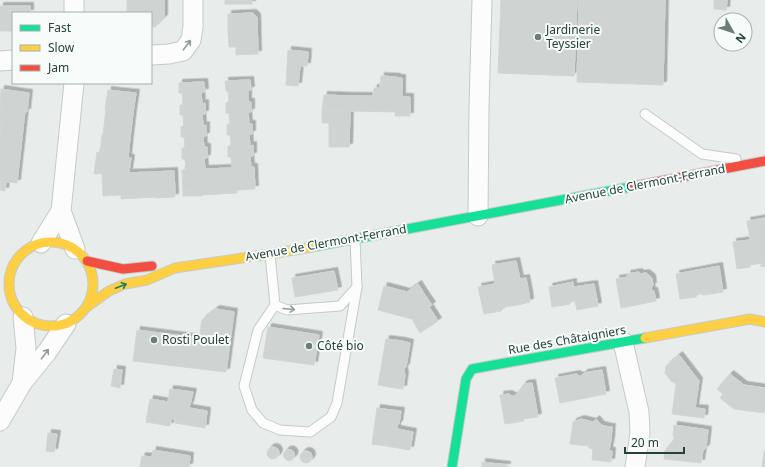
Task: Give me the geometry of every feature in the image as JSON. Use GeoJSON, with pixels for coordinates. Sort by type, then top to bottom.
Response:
{"type":"FeatureCollection","features":[{"type":"Feature","properties":{"kind":"street"},"geometry":{"type":"LineString","coordinates":[[74,0],[74,12]]}},
{"type":"Feature","properties":{"kind":"street"},"geometry":{"type":"LineString","coordinates":[[152,55],[169,54],[183,50],[191,40],[193,27],[193,0]]}},
{"type":"Feature","properties":{"kind":"street"},"geometry":{"type":"LineString","coordinates":[[478,216],[478,106],[482,0]]}},
{"type":"Feature","properties":{"kind":"street"},"geometry":{"type":"LineString","coordinates":[[0,60],[12,60]]}},
{"type":"Feature","properties":{"kind":"street"},"geometry":{"type":"LineString","coordinates":[[40,243],[61,211],[74,84]]}},
{"type":"Feature","properties":{"kind":"street","name":"Avenue de Clermont-Ferrand"},"geometry":{"type":"LineString","coordinates":[[88,306],[109,291],[125,284],[146,280],[175,268],[270,254],[355,239],[761,161]]}},
{"type":"Feature","properties":{"kind":"street"},"geometry":{"type":"LineString","coordinates":[[0,421],[22,383],[47,352],[66,324],[78,316],[88,306],[93,291],[92,276],[61,211]]}},
{"type":"Feature","properties":{"kind":"street"},"geometry":{"type":"LineString","coordinates":[[22,383],[26,348],[18,310],[9,291],[9,278],[12,266],[19,256],[29,248],[40,243],[52,242],[64,244],[81,255]]}},
{"type":"Feature","properties":{"kind":"street","name":"Avenue de Clermont-Ferrand"},"geometry":{"type":"LineString","coordinates":[[81,255],[123,269],[154,265],[175,268]]}},
{"type":"Feature","properties":{"kind":"street"},"geometry":{"type":"LineString","coordinates":[[0,269],[12,266]]}},
{"type":"Feature","properties":{"kind":"street"},"geometry":{"type":"LineString","coordinates":[[0,300],[18,310],[36,324],[51,327],[66,324]]}},
{"type":"Feature","properties":{"kind":"street","name":"Rue des Châtaigniers"},"geometry":{"type":"LineString","coordinates":[[452,467],[466,379],[472,369],[750,319],[765,322]]}},
{"type":"Feature","properties":{"kind":"street"},"geometry":{"type":"LineString","coordinates":[[623,342],[638,412],[640,433],[635,467]]}},
{"type":"Feature","properties":{"kind":"lane"},"geometry":{"type":"LineString","coordinates":[[645,114],[702,154],[761,161]]}},
{"type":"Feature","properties":{"kind":"lane"},"geometry":{"type":"LineString","coordinates":[[270,254],[275,305],[258,330],[244,386],[252,410],[263,423],[280,430],[310,432],[331,417],[337,403],[357,287],[355,239]]}},
{"type":"Feature","properties":{"kind":"lane"},"geometry":{"type":"LineString","coordinates":[[275,305],[287,310],[340,306],[357,287]]}},
{"type":"Feature","properties":{"kind":"building"},"geometry":{"type":"Polygon","coordinates":[[[127,0],[164,0],[164,18],[155,27],[152,27],[152,12],[127,12],[127,0]]]}},
{"type":"Feature","properties":{"kind":"building"},"geometry":{"type":"Polygon","coordinates":[[[225,0],[252,0],[252,4],[225,4],[225,0]]]}},
{"type":"Feature","properties":{"kind":"building","name":"Jardinerie Teyssier"},"geometry":{"type":"Polygon","coordinates":[[[501,0],[577,0],[574,76],[498,73],[501,0]]]}},
{"type":"Feature","properties":{"kind":"building"},"geometry":{"type":"Polygon","coordinates":[[[579,0],[665,0],[663,85],[577,82],[579,0]]]}},
{"type":"Feature","properties":{"kind":"building"},"geometry":{"type":"Polygon","coordinates":[[[714,0],[727,0],[726,10],[714,9],[714,0]]]}},
{"type":"Feature","properties":{"kind":"building"},"geometry":{"type":"Polygon","coordinates":[[[0,6],[30,6],[30,12],[12,12],[12,31],[0,31],[0,6]]]}},
{"type":"Feature","properties":{"kind":"building"},"geometry":{"type":"Polygon","coordinates":[[[253,13],[257,17],[258,54],[236,55],[236,47],[229,47],[228,32],[232,28],[231,14],[253,13]]]}},
{"type":"Feature","properties":{"kind":"building"},"geometry":{"type":"Polygon","coordinates":[[[228,14],[231,14],[232,28],[228,32],[228,14]]]}},
{"type":"Feature","properties":{"kind":"building"},"geometry":{"type":"Polygon","coordinates":[[[288,50],[308,52],[307,66],[300,66],[298,86],[286,85],[288,50]]]}},
{"type":"Feature","properties":{"kind":"building"},"geometry":{"type":"Polygon","coordinates":[[[381,76],[397,77],[396,112],[350,111],[351,96],[373,96],[374,88],[380,88],[381,76]]]}},
{"type":"Feature","properties":{"kind":"building"},"geometry":{"type":"Polygon","coordinates":[[[397,78],[402,78],[402,97],[410,97],[410,116],[395,116],[397,78]]]}},
{"type":"Feature","properties":{"kind":"building"},"geometry":{"type":"Polygon","coordinates":[[[250,80],[251,90],[248,90],[248,102],[251,102],[251,112],[248,112],[249,124],[252,124],[252,134],[249,134],[250,146],[253,145],[253,156],[250,156],[251,167],[232,168],[231,157],[228,157],[228,146],[231,146],[230,135],[227,135],[227,124],[230,124],[229,113],[226,113],[226,103],[229,102],[225,81],[250,80]]]}},
{"type":"Feature","properties":{"kind":"building"},"geometry":{"type":"Polygon","coordinates":[[[204,82],[205,92],[201,92],[202,104],[205,103],[205,114],[202,114],[203,126],[206,125],[206,136],[203,136],[204,147],[207,147],[207,158],[204,158],[205,169],[186,170],[185,159],[182,159],[182,148],[185,148],[184,137],[181,137],[181,127],[184,126],[183,115],[180,115],[180,105],[183,105],[182,93],[179,93],[179,83],[204,82]]]}},
{"type":"Feature","properties":{"kind":"building"},"geometry":{"type":"Polygon","coordinates":[[[1,89],[21,92],[18,110],[25,111],[21,147],[15,146],[13,164],[19,164],[17,183],[0,181],[0,143],[4,109],[0,108],[1,89]]]}},
{"type":"Feature","properties":{"kind":"building"},"geometry":{"type":"Polygon","coordinates":[[[108,90],[116,91],[113,110],[105,109],[108,90]]]}},
{"type":"Feature","properties":{"kind":"building"},"geometry":{"type":"Polygon","coordinates":[[[116,91],[136,93],[133,113],[129,113],[125,138],[130,138],[128,158],[131,158],[129,172],[94,174],[97,152],[108,154],[110,136],[103,135],[106,109],[113,110],[116,91]]]}},
{"type":"Feature","properties":{"kind":"building"},"geometry":{"type":"Polygon","coordinates":[[[21,92],[29,93],[27,112],[18,110],[21,92]]]}},
{"type":"Feature","properties":{"kind":"building"},"geometry":{"type":"Polygon","coordinates":[[[324,95],[351,96],[350,111],[322,111],[324,95]]]}},
{"type":"Feature","properties":{"kind":"building"},"geometry":{"type":"Polygon","coordinates":[[[0,108],[4,109],[0,143],[0,108]]]}},
{"type":"Feature","properties":{"kind":"building"},"geometry":{"type":"Polygon","coordinates":[[[322,111],[350,111],[349,147],[329,147],[329,123],[322,123],[322,111]]]}},
{"type":"Feature","properties":{"kind":"building"},"geometry":{"type":"Polygon","coordinates":[[[129,113],[133,113],[130,138],[125,138],[129,113]]]}},
{"type":"Feature","properties":{"kind":"building"},"geometry":{"type":"Polygon","coordinates":[[[102,135],[110,136],[108,154],[100,153],[102,135]]]}},
{"type":"Feature","properties":{"kind":"building"},"geometry":{"type":"Polygon","coordinates":[[[15,146],[21,147],[19,164],[13,164],[15,146]]]}},
{"type":"Feature","properties":{"kind":"building"},"geometry":{"type":"Polygon","coordinates":[[[254,167],[255,189],[237,190],[237,193],[202,195],[202,191],[183,192],[182,170],[254,167]]]}},
{"type":"Feature","properties":{"kind":"building"},"geometry":{"type":"Polygon","coordinates":[[[174,171],[175,193],[156,194],[156,197],[121,199],[121,195],[103,196],[102,174],[174,171]]]}},
{"type":"Feature","properties":{"kind":"building"},"geometry":{"type":"Polygon","coordinates":[[[0,181],[6,182],[5,191],[0,190],[0,181]]]}},
{"type":"Feature","properties":{"kind":"building"},"geometry":{"type":"Polygon","coordinates":[[[202,191],[202,196],[183,196],[183,192],[202,191]]]}},
{"type":"Feature","properties":{"kind":"building"},"geometry":{"type":"Polygon","coordinates":[[[175,193],[175,197],[156,198],[156,194],[175,193]]]}},
{"type":"Feature","properties":{"kind":"building"},"geometry":{"type":"Polygon","coordinates":[[[765,218],[765,266],[761,267],[761,263],[750,265],[750,267],[737,269],[733,242],[750,240],[747,221],[765,218]]]}},
{"type":"Feature","properties":{"kind":"building"},"geometry":{"type":"Polygon","coordinates":[[[516,261],[520,279],[526,278],[529,294],[524,300],[518,301],[518,305],[503,307],[501,311],[484,314],[478,287],[495,284],[492,265],[516,261]]]}},
{"type":"Feature","properties":{"kind":"building"},"geometry":{"type":"Polygon","coordinates":[[[719,266],[723,292],[703,295],[698,294],[696,297],[680,299],[676,274],[719,266]]]}},
{"type":"Feature","properties":{"kind":"building"},"geometry":{"type":"Polygon","coordinates":[[[334,271],[338,290],[295,297],[292,278],[334,271]]]}},
{"type":"Feature","properties":{"kind":"building"},"geometry":{"type":"Polygon","coordinates":[[[639,272],[640,274],[646,273],[652,278],[653,286],[651,286],[652,291],[654,291],[656,301],[621,308],[616,279],[628,277],[627,274],[639,272]]]}},
{"type":"Feature","properties":{"kind":"building"},"geometry":{"type":"Polygon","coordinates":[[[573,282],[573,287],[594,284],[598,306],[577,310],[575,301],[570,302],[570,304],[552,307],[549,287],[573,282]]]}},
{"type":"Feature","properties":{"kind":"building"},"geometry":{"type":"Polygon","coordinates":[[[418,284],[427,298],[424,299],[438,321],[420,333],[412,319],[378,310],[384,286],[407,292],[418,284]]]}},
{"type":"Feature","properties":{"kind":"building"},"geometry":{"type":"Polygon","coordinates":[[[529,294],[530,302],[518,305],[518,301],[524,300],[529,294]]]}},
{"type":"Feature","properties":{"kind":"building"},"geometry":{"type":"Polygon","coordinates":[[[427,298],[432,305],[429,307],[424,299],[427,298]]]}},
{"type":"Feature","properties":{"kind":"building"},"geometry":{"type":"Polygon","coordinates":[[[216,309],[234,312],[226,372],[133,361],[137,330],[199,338],[202,320],[216,309]]]}},
{"type":"Feature","properties":{"kind":"building"},"geometry":{"type":"Polygon","coordinates":[[[268,327],[319,335],[314,365],[263,358],[268,327]]]}},
{"type":"Feature","properties":{"kind":"building"},"geometry":{"type":"Polygon","coordinates":[[[386,339],[402,341],[395,388],[378,385],[386,339]]]}},
{"type":"Feature","properties":{"kind":"building"},"geometry":{"type":"Polygon","coordinates":[[[402,341],[410,343],[406,367],[404,369],[405,375],[403,389],[395,388],[402,341]]]}},
{"type":"Feature","properties":{"kind":"building"},"geometry":{"type":"Polygon","coordinates":[[[679,355],[699,381],[695,408],[705,409],[704,418],[672,414],[676,385],[665,373],[666,366],[679,355]]]}},
{"type":"Feature","properties":{"kind":"building"},"geometry":{"type":"Polygon","coordinates":[[[114,369],[122,370],[120,388],[111,386],[114,369]]]}},
{"type":"Feature","properties":{"kind":"building"},"geometry":{"type":"Polygon","coordinates":[[[602,370],[606,394],[560,403],[555,378],[577,374],[579,376],[583,375],[584,373],[602,370]]]}},
{"type":"Feature","properties":{"kind":"building"},"geometry":{"type":"Polygon","coordinates":[[[730,374],[744,385],[765,388],[764,413],[734,409],[720,398],[723,394],[717,389],[730,374]]]}},
{"type":"Feature","properties":{"kind":"building"},"geometry":{"type":"Polygon","coordinates":[[[532,383],[538,417],[505,424],[500,395],[509,394],[515,396],[524,384],[532,383]]]}},
{"type":"Feature","properties":{"kind":"building"},"geometry":{"type":"Polygon","coordinates":[[[170,389],[193,392],[189,408],[207,411],[205,428],[175,423],[176,419],[171,419],[170,426],[146,422],[150,399],[168,402],[170,389]]]}},
{"type":"Feature","properties":{"kind":"building"},"geometry":{"type":"Polygon","coordinates":[[[377,408],[391,410],[386,446],[372,444],[377,408]]]}},
{"type":"Feature","properties":{"kind":"building"},"geometry":{"type":"Polygon","coordinates":[[[391,410],[401,411],[397,429],[413,432],[410,450],[386,446],[391,410]]]}},
{"type":"Feature","properties":{"kind":"building"},"geometry":{"type":"Polygon","coordinates":[[[581,419],[593,422],[596,419],[601,425],[609,427],[608,436],[611,440],[609,451],[612,451],[611,462],[592,460],[593,449],[589,448],[589,446],[570,444],[573,422],[581,419]]]}},
{"type":"Feature","properties":{"kind":"building"},"geometry":{"type":"Polygon","coordinates":[[[674,425],[708,430],[706,448],[703,450],[701,463],[664,459],[665,450],[673,441],[674,425]]]}},
{"type":"Feature","properties":{"kind":"building"},"geometry":{"type":"Polygon","coordinates":[[[609,427],[612,427],[611,440],[608,436],[609,427]]]}},
{"type":"Feature","properties":{"kind":"building"},"geometry":{"type":"Polygon","coordinates":[[[48,433],[57,434],[54,452],[46,451],[48,433]]]}},
{"type":"Feature","properties":{"kind":"building"},"geometry":{"type":"Polygon","coordinates":[[[271,447],[275,447],[279,453],[275,459],[271,459],[267,455],[267,451],[271,447]]]}},
{"type":"Feature","properties":{"kind":"building"},"geometry":{"type":"Polygon","coordinates":[[[153,450],[190,456],[189,467],[140,467],[142,456],[152,457],[153,450]]]}},
{"type":"Feature","properties":{"kind":"building"},"geometry":{"type":"Polygon","coordinates":[[[287,450],[291,450],[293,451],[293,459],[287,460],[284,457],[284,453],[287,450]]]}},
{"type":"Feature","properties":{"kind":"building"},"geometry":{"type":"Polygon","coordinates":[[[304,451],[308,451],[312,457],[308,463],[304,463],[300,459],[300,455],[304,451]]]}},
{"type":"Feature","properties":{"kind":"building"},"geometry":{"type":"Polygon","coordinates":[[[765,451],[765,467],[762,467],[764,452],[765,451]]]}},
{"type":"Feature","properties":{"kind":"building"},"geometry":{"type":"Polygon","coordinates":[[[482,462],[507,465],[507,467],[482,467],[482,462]]]}},
{"type":"Feature","properties":{"kind":"traffic: fast"},"geometry":{"type":"LineString","coordinates":[[312,247],[630,187]]}},
{"type":"Feature","properties":{"kind":"traffic: fast"},"geometry":{"type":"LineString","coordinates":[[452,467],[466,379],[472,369],[645,338]]}},
{"type":"Feature","properties":{"kind":"traffic: slow"},"geometry":{"type":"LineString","coordinates":[[51,242],[67,245],[81,254],[90,268],[93,284],[90,300],[81,314],[67,323],[51,326],[35,323],[21,314],[12,300],[9,284],[12,268],[21,254],[35,245],[51,242]]}},
{"type":"Feature","properties":{"kind":"traffic: slow"},"geometry":{"type":"LineString","coordinates":[[88,306],[109,291],[125,284],[147,280],[175,268],[312,247]]}},
{"type":"Feature","properties":{"kind":"traffic: slow"},"geometry":{"type":"LineString","coordinates":[[645,338],[750,319],[765,322]]}},
{"type":"Feature","properties":{"kind":"traffic: jam"},"geometry":{"type":"LineString","coordinates":[[630,187],[765,161]]}},
{"type":"Feature","properties":{"kind":"traffic: jam"},"geometry":{"type":"LineString","coordinates":[[87,261],[123,269],[152,266]]}},
{"type":"Feature","properties":{"kind":"place","name":"Jardinerie Teyssier"},"geometry":{"type":"Point","coordinates":[538,37]}},
{"type":"Feature","properties":{"kind":"place","name":"Rosti Poulet"},"geometry":{"type":"Point","coordinates":[154,340]}},
{"type":"Feature","properties":{"kind":"place","name":"Côté bio"},"geometry":{"type":"Point","coordinates":[309,346]}}]}
